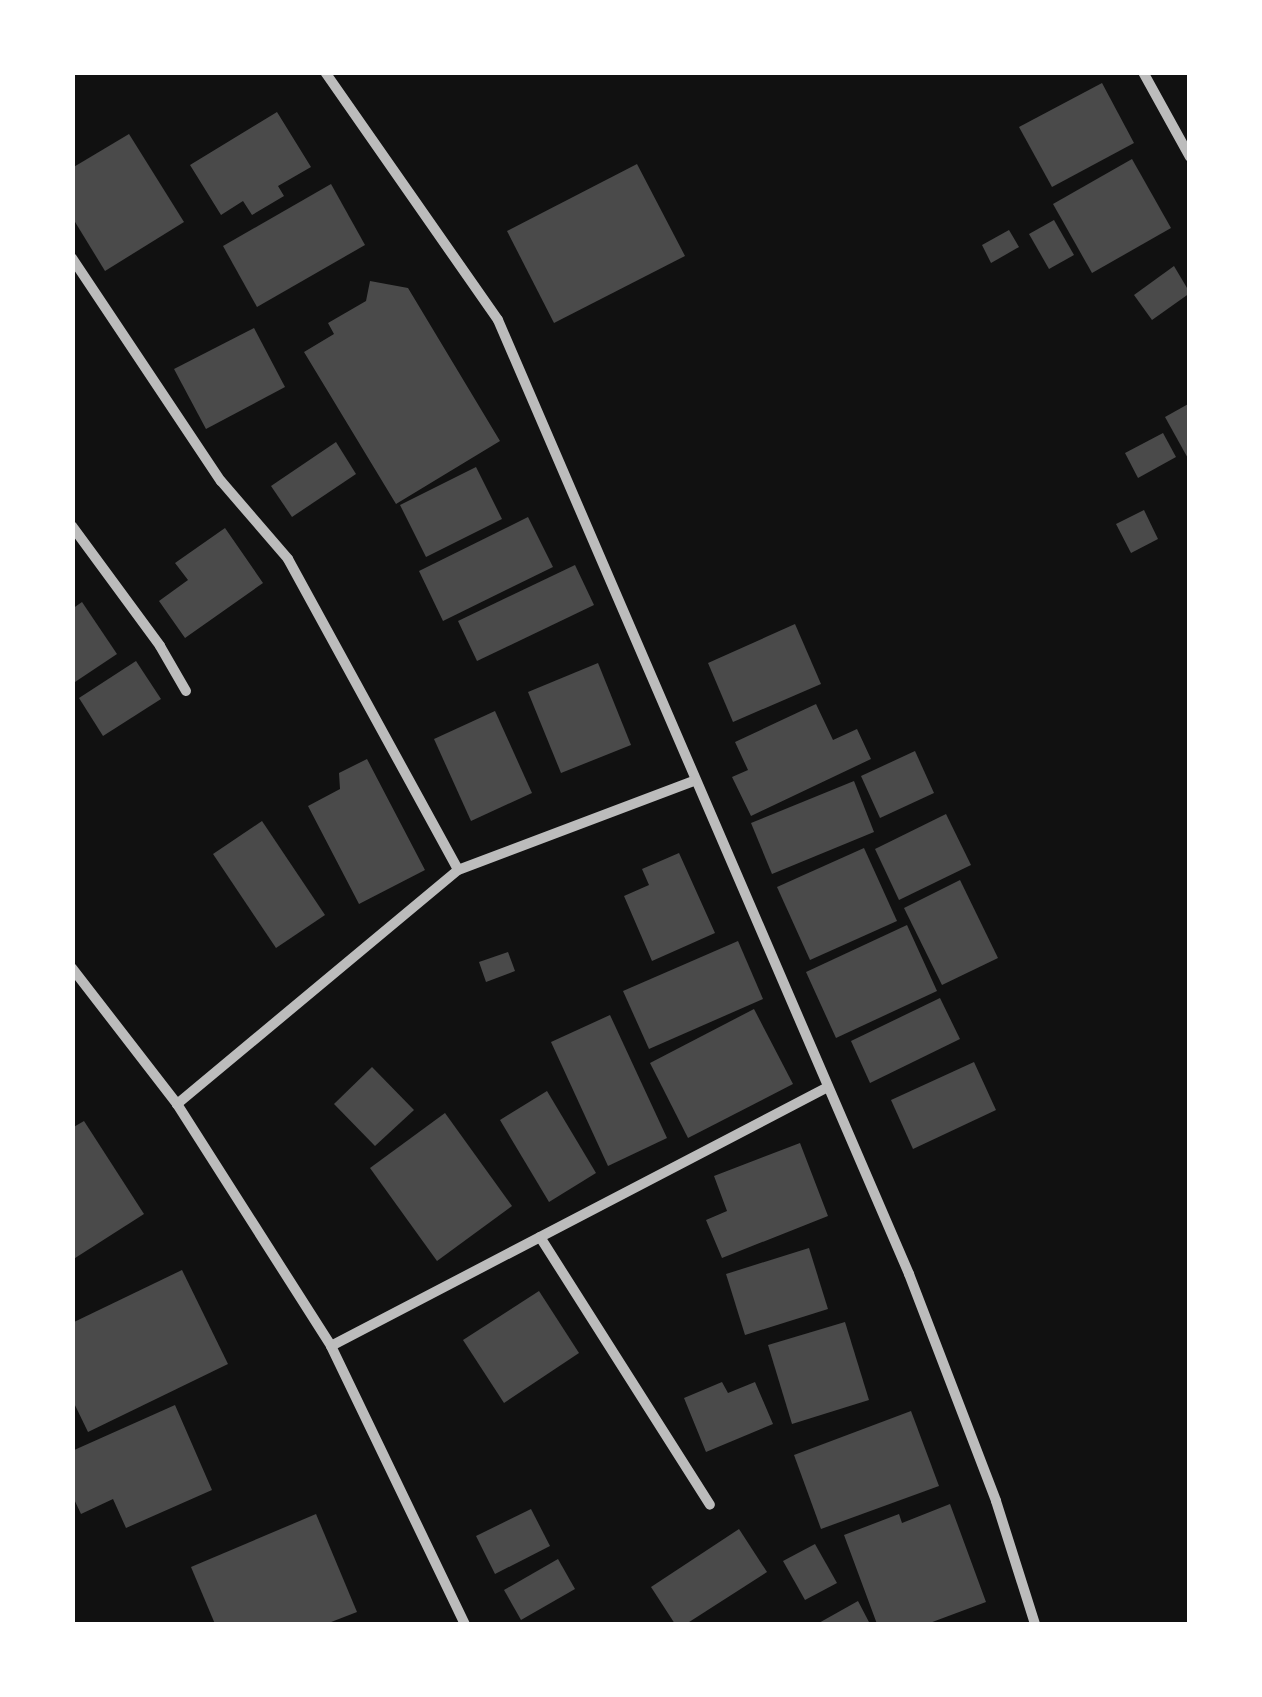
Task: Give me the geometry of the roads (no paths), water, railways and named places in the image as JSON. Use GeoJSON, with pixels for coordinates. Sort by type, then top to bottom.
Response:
{"type":"FeatureCollection","features":[{"type":"Feature","properties":{"kind":"street"},"geometry":{"type":"LineString","coordinates":[[325,72],[498,320],[909,1274],[996,1501],[1036,1624]]}},
{"type":"Feature","properties":{"kind":"street"},"geometry":{"type":"LineString","coordinates":[[1143,72],[1190,157]]}},
{"type":"Feature","properties":{"kind":"street"},"geometry":{"type":"LineString","coordinates":[[72,258],[221,481],[288,559],[458,870]]}},
{"type":"Feature","properties":{"kind":"street"},"geometry":{"type":"LineString","coordinates":[[72,526],[160,646],[186,690]]}},
{"type":"Feature","properties":{"kind":"street"},"geometry":{"type":"LineString","coordinates":[[177,1104],[458,870],[696,780]]}},
{"type":"Feature","properties":{"kind":"street"},"geometry":{"type":"LineString","coordinates":[[72,968],[177,1104],[331,1346],[465,1624]]}},
{"type":"Feature","properties":{"kind":"street"},"geometry":{"type":"LineString","coordinates":[[331,1346],[828,1087]]}},
{"type":"Feature","properties":{"kind":"street"},"geometry":{"type":"LineString","coordinates":[[540,1237],[710,1505]]}}]}
